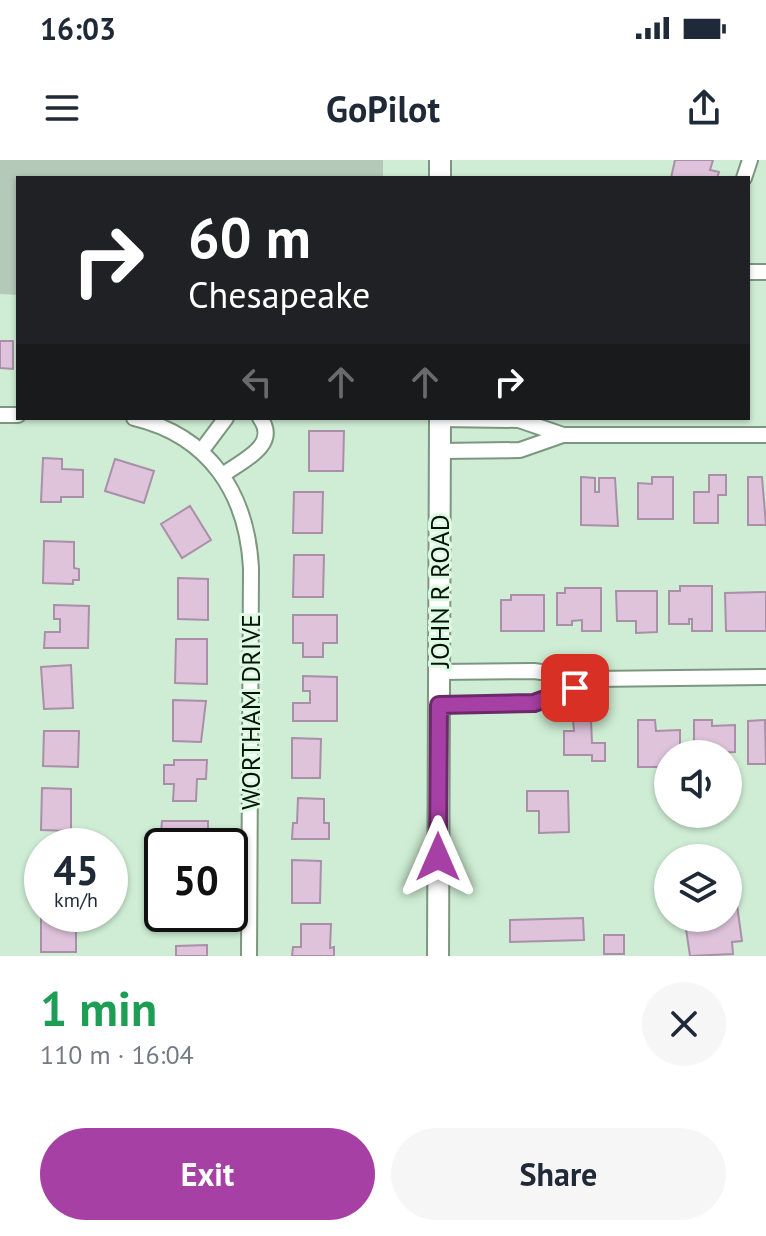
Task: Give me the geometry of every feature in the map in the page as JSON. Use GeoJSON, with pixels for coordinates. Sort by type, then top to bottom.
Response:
{"type":"FeatureCollection","features":[{"type":"Feature","properties":{"kind":"main road","name":"JOHN R ROAD"},"geometry":{"type":"LineString","coordinates":[[438,956],[440,420]]}},
{"type":"Feature","properties":{"kind":"street","name":"WORTHAM DRIVE"},"geometry":{"type":"LineString","coordinates":[[140,420],[168,430],[202,450],[224,474],[247,526],[250,559],[249,956]]}},
{"type":"Feature","properties":{"kind":"street"},"geometry":{"type":"LineString","coordinates":[[202,450],[224,420]]}},
{"type":"Feature","properties":{"kind":"street"},"geometry":{"type":"LineString","coordinates":[[224,474],[261,448],[266,434],[261,420]]}},
{"type":"Feature","properties":{"kind":"street"},"geometry":{"type":"LineString","coordinates":[[519,420],[563,435],[766,435]]}},
{"type":"Feature","properties":{"kind":"street"},"geometry":{"type":"LineString","coordinates":[[738,420],[738,435]]}},
{"type":"Feature","properties":{"kind":"street"},"geometry":{"type":"LineString","coordinates":[[440,451],[520,450],[563,435]]}},
{"type":"Feature","properties":{"kind":"street"},"geometry":{"type":"LineString","coordinates":[[439,672],[534,671],[592,679],[766,677]]}},
{"type":"Feature","properties":{"kind":"street"},"geometry":{"type":"LineString","coordinates":[[439,705],[534,703],[558,697],[592,679]]}},
{"type":"Feature","properties":{"kind":"green space"},"geometry":{"type":"Polygon","coordinates":[[[0,160],[383,160],[383,176],[16,176],[16,295],[0,294],[0,160]]]}},
{"type":"Feature","properties":{"kind":"building"},"geometry":{"type":"Polygon","coordinates":[[[675,160],[713,160],[710,170],[719,172],[718,176],[671,176],[675,160]]]}},
{"type":"Feature","properties":{"kind":"building"},"geometry":{"type":"Polygon","coordinates":[[[0,341],[13,341],[13,369],[0,368],[0,341]]]}},
{"type":"Feature","properties":{"kind":"building"},"geometry":{"type":"Polygon","coordinates":[[[309,431],[344,431],[343,471],[309,471],[309,431]]]}},
{"type":"Feature","properties":{"kind":"building"},"geometry":{"type":"Polygon","coordinates":[[[43,458],[62,459],[62,469],[83,470],[83,497],[61,497],[61,502],[41,502],[43,458]]]}},
{"type":"Feature","properties":{"kind":"building"},"geometry":{"type":"Polygon","coordinates":[[[115,459],[154,471],[144,503],[105,491],[115,459]]]}},
{"type":"Feature","properties":{"kind":"building"},"geometry":{"type":"Polygon","coordinates":[[[709,475],[726,475],[726,495],[718,495],[718,523],[694,523],[694,492],[709,492],[709,475]]]}},
{"type":"Feature","properties":{"kind":"building"},"geometry":{"type":"Polygon","coordinates":[[[581,477],[595,478],[595,492],[599,492],[599,478],[615,478],[618,526],[581,525],[581,477]]]}},
{"type":"Feature","properties":{"kind":"building"},"geometry":{"type":"Polygon","coordinates":[[[652,477],[673,477],[673,519],[638,519],[638,483],[652,484],[652,477]]]}},
{"type":"Feature","properties":{"kind":"building"},"geometry":{"type":"Polygon","coordinates":[[[748,477],[762,477],[766,525],[748,525],[748,477]]]}},
{"type":"Feature","properties":{"kind":"building"},"geometry":{"type":"Polygon","coordinates":[[[294,492],[323,492],[322,533],[293,533],[294,492]]]}},
{"type":"Feature","properties":{"kind":"building"},"geometry":{"type":"Polygon","coordinates":[[[190,506],[211,540],[182,558],[161,524],[190,506]]]}},
{"type":"Feature","properties":{"kind":"building"},"geometry":{"type":"Polygon","coordinates":[[[44,541],[74,542],[74,568],[79,569],[79,580],[73,580],[73,584],[43,583],[44,541]]]}},
{"type":"Feature","properties":{"kind":"building"},"geometry":{"type":"Polygon","coordinates":[[[294,555],[324,555],[323,597],[293,597],[294,555]]]}},
{"type":"Feature","properties":{"kind":"building"},"geometry":{"type":"Polygon","coordinates":[[[178,578],[208,579],[208,620],[178,619],[178,578]]]}},
{"type":"Feature","properties":{"kind":"building"},"geometry":{"type":"Polygon","coordinates":[[[680,586],[712,586],[712,631],[692,631],[692,619],[689,619],[689,624],[669,624],[669,591],[680,591],[680,586]]]}},
{"type":"Feature","properties":{"kind":"building"},"geometry":{"type":"Polygon","coordinates":[[[565,588],[601,588],[601,631],[582,631],[582,620],[572,621],[572,625],[557,625],[557,593],[565,593],[565,588]]]}},
{"type":"Feature","properties":{"kind":"building"},"geometry":{"type":"Polygon","coordinates":[[[616,591],[657,591],[657,632],[636,633],[636,621],[617,621],[616,591]]]}},
{"type":"Feature","properties":{"kind":"building"},"geometry":{"type":"Polygon","coordinates":[[[766,592],[766,631],[726,631],[725,593],[766,592]]]}},
{"type":"Feature","properties":{"kind":"building"},"geometry":{"type":"Polygon","coordinates":[[[511,595],[544,595],[544,631],[501,631],[501,600],[511,600],[511,595]]]}},
{"type":"Feature","properties":{"kind":"building"},"geometry":{"type":"Polygon","coordinates":[[[54,605],[89,606],[88,648],[44,648],[45,632],[60,632],[60,619],[54,619],[54,605]]]}},
{"type":"Feature","properties":{"kind":"building"},"geometry":{"type":"Polygon","coordinates":[[[293,615],[337,615],[337,643],[323,643],[323,657],[303,657],[303,643],[293,643],[293,615]]]}},
{"type":"Feature","properties":{"kind":"building"},"geometry":{"type":"Polygon","coordinates":[[[176,639],[207,639],[207,684],[175,683],[176,639]]]}},
{"type":"Feature","properties":{"kind":"building"},"geometry":{"type":"Polygon","coordinates":[[[71,665],[73,708],[44,709],[41,667],[71,665]]]}},
{"type":"Feature","properties":{"kind":"building"},"geometry":{"type":"Polygon","coordinates":[[[303,676],[337,677],[337,721],[293,721],[293,703],[310,703],[310,691],[303,691],[303,676]]]}},
{"type":"Feature","properties":{"kind":"building"},"geometry":{"type":"Polygon","coordinates":[[[173,700],[206,701],[201,742],[173,741],[173,700]]]}},
{"type":"Feature","properties":{"kind":"building"},"geometry":{"type":"Polygon","coordinates":[[[573,720],[591,720],[592,743],[605,743],[605,761],[592,761],[592,755],[564,755],[564,731],[574,731],[573,720]]]}},
{"type":"Feature","properties":{"kind":"building"},"geometry":{"type":"Polygon","coordinates":[[[638,720],[655,720],[656,731],[680,730],[680,740],[654,740],[654,767],[638,767],[638,720]]]}},
{"type":"Feature","properties":{"kind":"building"},"geometry":{"type":"Polygon","coordinates":[[[694,720],[712,720],[712,726],[735,725],[735,740],[694,740],[694,720]]]}},
{"type":"Feature","properties":{"kind":"building"},"geometry":{"type":"Polygon","coordinates":[[[765,720],[766,764],[748,764],[748,721],[765,720]]]}},
{"type":"Feature","properties":{"kind":"building"},"geometry":{"type":"Polygon","coordinates":[[[44,731],[79,731],[78,767],[43,766],[44,731]]]}},
{"type":"Feature","properties":{"kind":"building"},"geometry":{"type":"Polygon","coordinates":[[[292,738],[321,739],[320,778],[292,778],[292,738]]]}},
{"type":"Feature","properties":{"kind":"building"},"geometry":{"type":"Polygon","coordinates":[[[174,760],[207,760],[206,779],[197,779],[196,801],[173,801],[174,784],[164,784],[164,765],[174,765],[174,760]]]}},
{"type":"Feature","properties":{"kind":"building"},"geometry":{"type":"Polygon","coordinates":[[[42,788],[71,789],[71,828],[41,828],[42,788]]]}},
{"type":"Feature","properties":{"kind":"building"},"geometry":{"type":"Polygon","coordinates":[[[527,791],[568,791],[569,832],[539,833],[539,811],[527,811],[527,791]]]}},
{"type":"Feature","properties":{"kind":"building"},"geometry":{"type":"Polygon","coordinates":[[[298,798],[324,799],[324,823],[329,823],[329,839],[292,839],[293,823],[297,823],[298,798]]]}},
{"type":"Feature","properties":{"kind":"building"},"geometry":{"type":"Polygon","coordinates":[[[162,821],[208,821],[208,828],[161,828],[162,821]]]}},
{"type":"Feature","properties":{"kind":"building"},"geometry":{"type":"Polygon","coordinates":[[[292,860],[321,861],[320,903],[292,903],[292,860]]]}},
{"type":"Feature","properties":{"kind":"building"},"geometry":{"type":"Polygon","coordinates":[[[583,918],[584,940],[510,942],[510,920],[583,918]]]}},
{"type":"Feature","properties":{"kind":"building"},"geometry":{"type":"Polygon","coordinates":[[[301,924],[331,924],[330,948],[334,947],[334,956],[292,956],[293,947],[301,947],[301,924]]]}},
{"type":"Feature","properties":{"kind":"building"},"geometry":{"type":"Polygon","coordinates":[[[41,932],[76,932],[76,952],[41,952],[41,932]]]}},
{"type":"Feature","properties":{"kind":"building"},"geometry":{"type":"Polygon","coordinates":[[[686,932],[741,932],[742,941],[732,942],[733,954],[690,956],[686,932]]]}},
{"type":"Feature","properties":{"kind":"building"},"geometry":{"type":"Polygon","coordinates":[[[604,935],[624,935],[624,954],[604,954],[604,935]]]}},
{"type":"Feature","properties":{"kind":"building"},"geometry":{"type":"Polygon","coordinates":[[[207,945],[207,956],[176,956],[176,946],[207,945]]]}},
{"type":"Feature","properties":{"kind":"route"},"geometry":{"type":"LineString","coordinates":[[438,857],[439,705],[534,703],[558,697],[575,688]]}}]}
